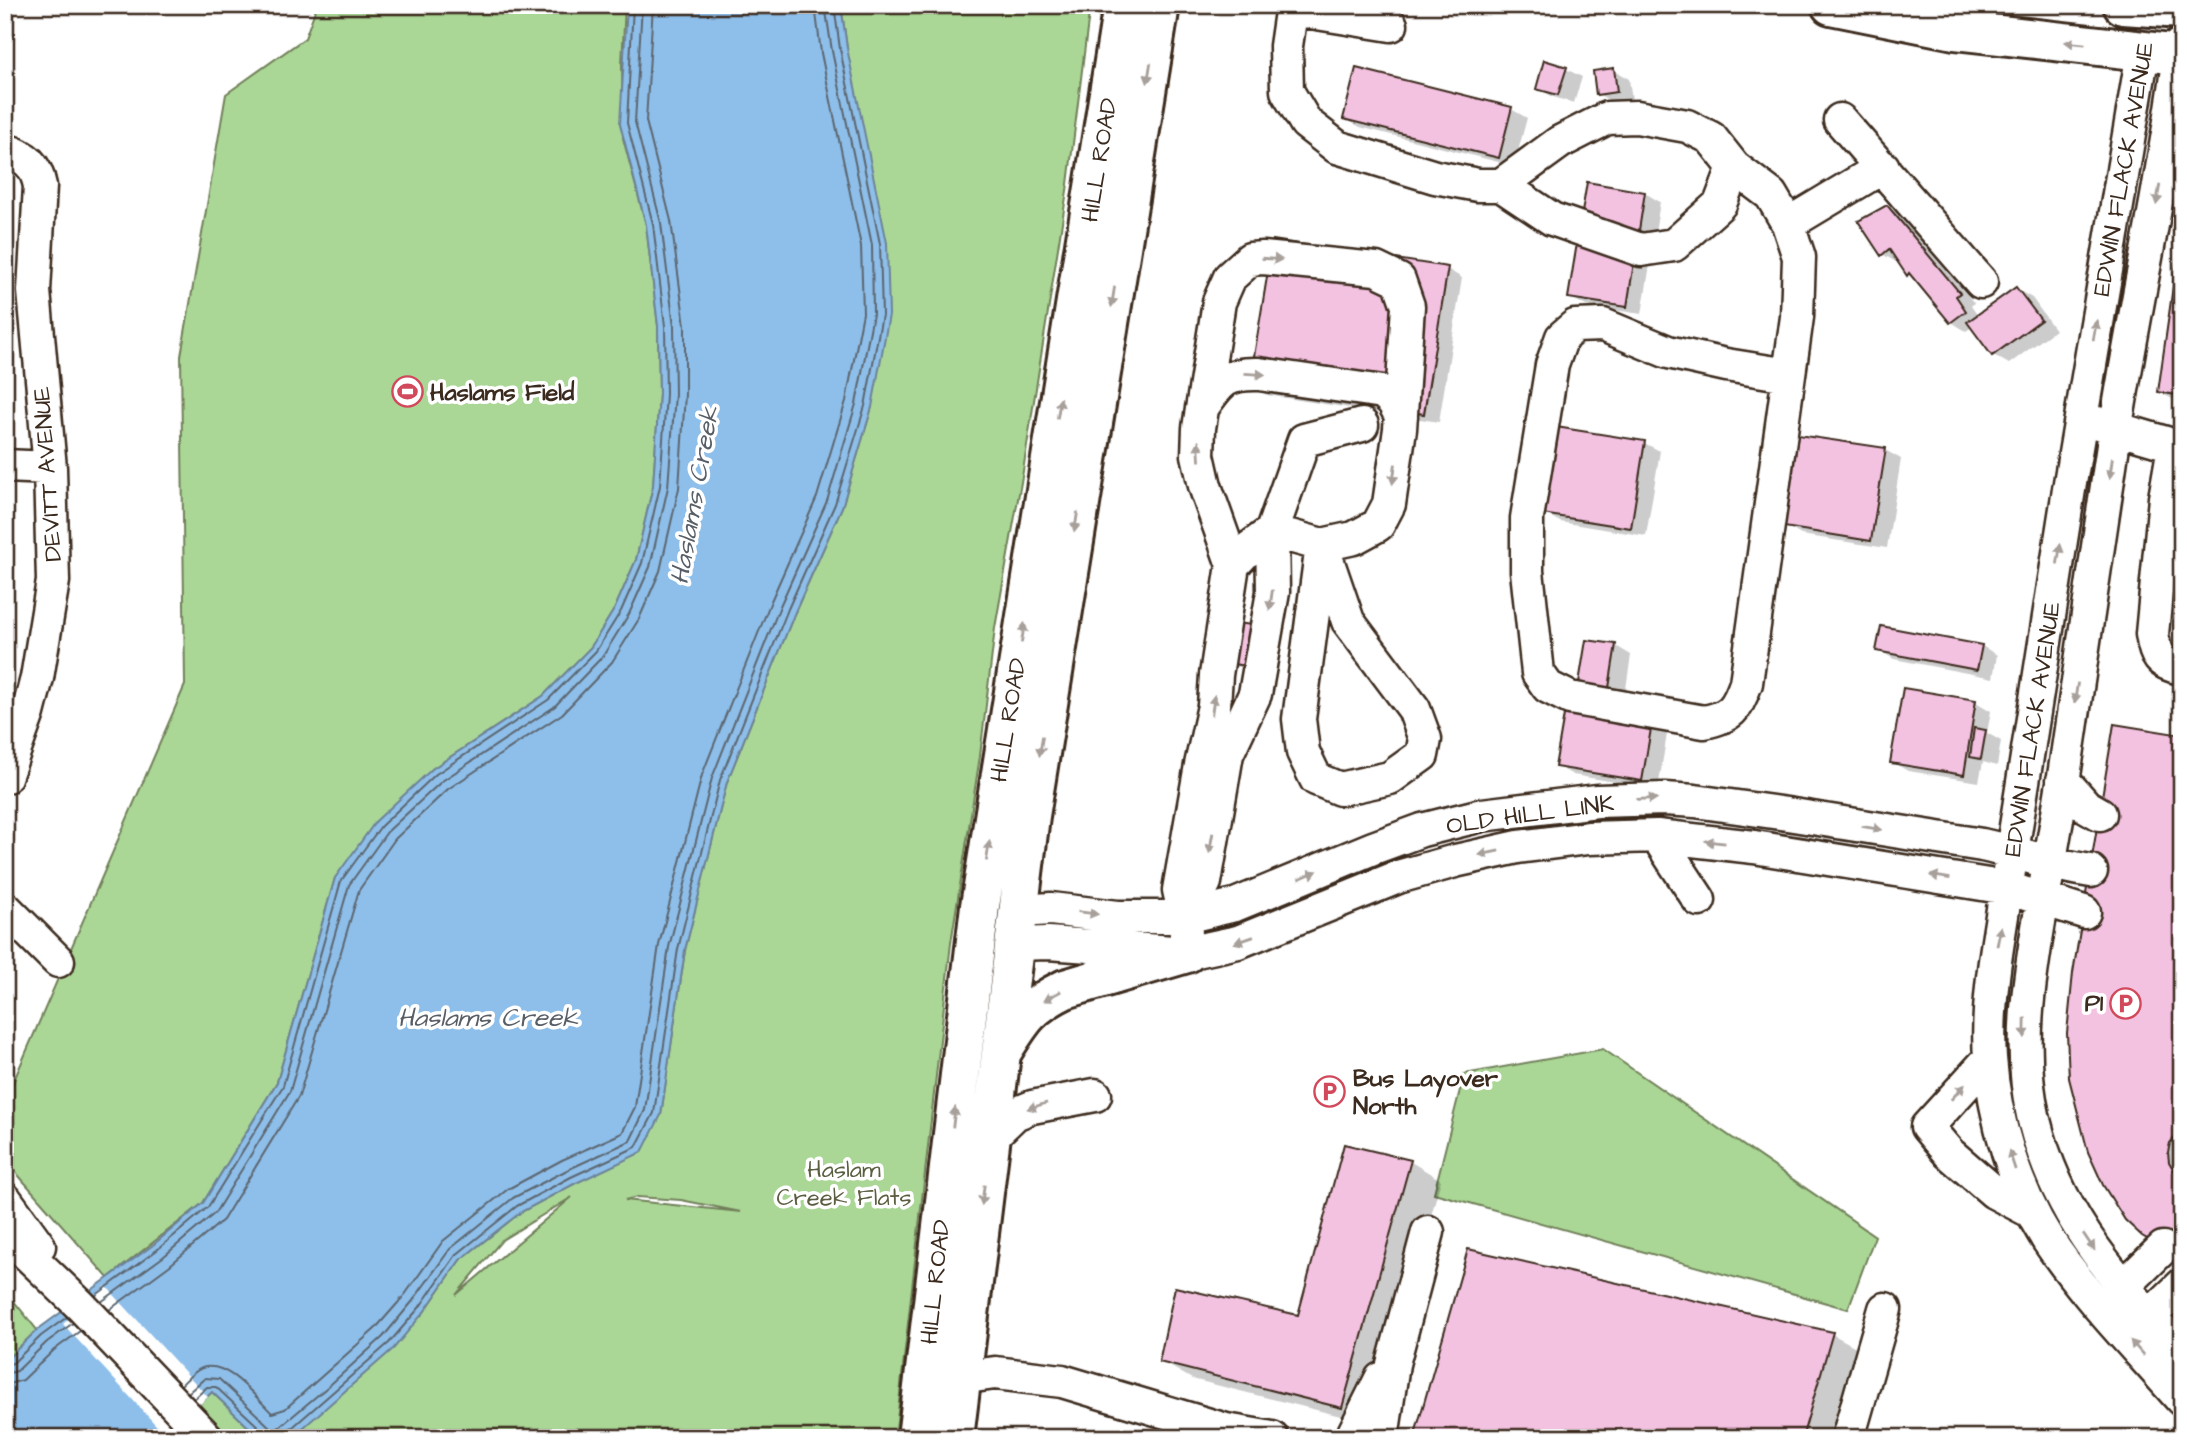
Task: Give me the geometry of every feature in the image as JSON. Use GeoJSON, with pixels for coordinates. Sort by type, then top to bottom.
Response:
{"type":"FeatureCollection","features":[{"type":"Feature","properties":{"kind":"main road","name":"HILL ROAD"},"geometry":{"type":"LineString","coordinates":[[919,1421],[978,923],[1124,5]]}},
{"type":"Feature","properties":{"kind":"main road","name":"HILL ROAD"},"geometry":{"type":"LineString","coordinates":[[954,1438],[1030,816],[1160,5]]}},
{"type":"Feature","properties":{"kind":"main road"},"geometry":{"type":"LineString","coordinates":[[1830,5],[1955,30],[2143,52],[2181,51]]}},
{"type":"Feature","properties":{"kind":"main road","name":"EDWIN FLACK AVENUE"},"geometry":{"type":"LineString","coordinates":[[2143,52],[2151,7]]}},
{"type":"Feature","properties":{"kind":"main road","name":"OLD HILL LINK"},"geometry":{"type":"LineString","coordinates":[[978,923],[1018,927]]}},
{"type":"Feature","properties":{"kind":"main road"},"geometry":{"type":"LineString","coordinates":[[1000,1055],[1021,1021],[1034,1006],[1050,996],[1186,935]]}},
{"type":"Feature","properties":{"kind":"main road"},"geometry":{"type":"LineString","coordinates":[[919,1421],[960,1378]]}},
{"type":"Feature","properties":{"kind":"street"},"geometry":{"type":"LineString","coordinates":[[1391,25],[1292,7],[1286,46],[1287,91],[1306,122],[1337,147],[1435,177],[1478,185],[1501,185],[1552,219],[1641,250],[1674,245],[1720,204],[1734,167]]}},
{"type":"Feature","properties":{"kind":"street","name":"EDWIN FLACK AVENUE"},"geometry":{"type":"LineString","coordinates":[[2181,51],[2161,181],[2116,430],[2063,780],[2030,973],[2024,1027],[2026,1073],[2034,1119],[2047,1162],[2067,1209],[2130,1306],[2182,1400]]}},
{"type":"Feature","properties":{"kind":"street","name":"EDWIN FLACK AVENUE"},"geometry":{"type":"LineString","coordinates":[[2143,52],[2081,416],[1992,982],[1990,1058],[1999,1118],[2012,1160],[2032,1212],[2062,1259],[2130,1306],[2182,1353]]}},
{"type":"Feature","properties":{"kind":"street"},"geometry":{"type":"LineString","coordinates":[[1501,185],[1560,142],[1607,118],[1637,117],[1687,126],[1711,138],[1734,167],[1771,195],[1788,224],[1799,257],[1797,317],[1746,683],[1740,702],[1724,718],[1704,722],[1570,698],[1548,687],[1538,673],[1527,571],[1527,518],[1552,365],[1562,337],[1575,326],[1603,325],[1668,352],[1788,375]]}},
{"type":"Feature","properties":{"kind":"street"},"geometry":{"type":"LineString","coordinates":[[1840,120],[1981,282]]}},
{"type":"Feature","properties":{"kind":"street","name":"DEVITT AVENUE"},"geometry":{"type":"LineString","coordinates":[[5,150],[29,160],[40,186],[34,270],[35,316],[50,468],[53,581],[37,678],[28,713],[5,777]]}},
{"type":"Feature","properties":{"kind":"street"},"geometry":{"type":"LineString","coordinates":[[1788,224],[1882,167]]}},
{"type":"Feature","properties":{"kind":"street"},"geometry":{"type":"LineString","coordinates":[[1186,935],[1179,890],[1206,805],[1216,751],[1216,676],[1233,565],[1205,486],[1198,455],[1202,408],[1219,302],[1230,277],[1250,259],[1376,269],[1399,280],[1408,306],[1401,416],[1389,504],[1378,525],[1354,538],[1322,545],[1272,531]]}},
{"type":"Feature","properties":{"kind":"street"},"geometry":{"type":"LineString","coordinates":[[1202,408],[1221,381],[1239,373],[1383,392],[1393,401],[1401,416]]}},
{"type":"Feature","properties":{"kind":"street"},"geometry":{"type":"LineString","coordinates":[[2081,416],[2116,430],[2166,443],[2173,452],[2152,634],[2155,650],[2163,663],[2182,668]]}},
{"type":"Feature","properties":{"kind":"street"},"geometry":{"type":"LineString","coordinates":[[1216,751],[1255,694],[1273,592],[1272,531],[1304,440],[1362,425]]}},
{"type":"Feature","properties":{"kind":"street"},"geometry":{"type":"LineString","coordinates":[[5,466],[50,468]]}},
{"type":"Feature","properties":{"kind":"street"},"geometry":{"type":"LineString","coordinates":[[1233,565],[1247,550],[1272,531]]}},
{"type":"Feature","properties":{"kind":"street"},"geometry":{"type":"LineString","coordinates":[[1322,545],[1348,621],[1414,709],[1425,739],[1422,755],[1390,778],[1340,789],[1316,779],[1303,752],[1299,719],[1322,545]]}},
{"type":"Feature","properties":{"kind":"street"},"geometry":{"type":"LineString","coordinates":[[2063,780],[2086,806],[2100,814]]}},
{"type":"Feature","properties":{"kind":"street","name":"OLD HILL LINK"},"geometry":{"type":"LineString","coordinates":[[1186,935],[1236,905],[1373,848],[1422,831],[1482,815],[1597,801],[1695,801],[1787,814],[2013,852],[2049,864],[2091,872]]}},
{"type":"Feature","properties":{"kind":"street","name":"OLD HILL LINK"},"geometry":{"type":"LineString","coordinates":[[1018,927],[1048,943],[1186,935],[1238,942],[1398,877],[1455,861],[1518,847],[1577,839],[1657,836],[1754,847],[2007,888],[2084,912]]}},
{"type":"Feature","properties":{"kind":"street"},"geometry":{"type":"LineString","coordinates":[[1657,836],[1699,901]]}},
{"type":"Feature","properties":{"kind":"street"},"geometry":{"type":"LineString","coordinates":[[5,908],[58,961]]}},
{"type":"Feature","properties":{"kind":"street"},"geometry":{"type":"LineString","coordinates":[[1990,1058],[1927,1126],[1949,1153],[1994,1192],[2032,1212]]}},
{"type":"Feature","properties":{"kind":"street"},"geometry":{"type":"LineString","coordinates":[[990,1138],[1015,1114],[1032,1107],[1095,1095]]}},
{"type":"Feature","properties":{"kind":"street"},"geometry":{"type":"LineString","coordinates":[[5,1199],[80,1305]]}},
{"type":"Feature","properties":{"kind":"street"},"geometry":{"type":"LineString","coordinates":[[1382,1438],[1392,1364],[1428,1232]]}},
{"type":"Feature","properties":{"kind":"street"},"geometry":{"type":"LineString","coordinates":[[5,1233],[80,1305],[199,1430]]}},
{"type":"Feature","properties":{"kind":"street"},"geometry":{"type":"LineString","coordinates":[[2130,1306],[2163,1248]]}},
{"type":"Feature","properties":{"kind":"street"},"geometry":{"type":"LineString","coordinates":[[2130,1306],[2182,1284]]}},
{"type":"Feature","properties":{"kind":"street"},"geometry":{"type":"LineString","coordinates":[[1849,1438],[1885,1308]]}},
{"type":"Feature","properties":{"kind":"street"},"geometry":{"type":"LineString","coordinates":[[1353,1438],[1381,1377],[1392,1364]]}},
{"type":"Feature","properties":{"kind":"street"},"geometry":{"type":"LineString","coordinates":[[960,1378],[995,1373],[1062,1381],[1226,1430],[1272,1438]]}},
{"type":"Feature","properties":{"kind":"green space"},"geometry":{"type":"Polygon","coordinates":[[[317,5],[625,5],[623,138],[646,225],[658,326],[659,394],[653,486],[636,560],[615,608],[591,647],[543,696],[432,769],[335,878],[277,1082],[203,1203],[108,1278],[5,1160],[5,1101],[185,685],[181,356],[226,94],[305,38],[317,5]]]}},
{"type":"Feature","properties":{"kind":"green space","name":"Haslam Creek Flats"},"geometry":{"type":"Polygon","coordinates":[[[841,5],[1090,5],[1068,184],[1023,471],[995,628],[980,756],[951,943],[895,1438],[265,1438],[296,1434],[424,1312],[460,1260],[521,1212],[574,1184],[661,1115],[685,950],[727,782],[795,612],[842,507],[872,407],[847,48],[841,5]],[[572,1197],[502,1240],[456,1295],[572,1197]],[[637,1197],[625,1200],[741,1212],[681,1200],[637,1197]]]}},
{"type":"Feature","properties":{"kind":"green space"},"geometry":{"type":"Polygon","coordinates":[[[1603,1049],[1875,1236],[1848,1309],[1434,1193],[1464,1074],[1603,1049]]]}},
{"type":"Feature","properties":{"kind":"green space"},"geometry":{"type":"Polygon","coordinates":[[[5,1290],[37,1330],[5,1361],[5,1290]]]}},
{"type":"Feature","properties":{"kind":"green space"},"geometry":{"type":"Polygon","coordinates":[[[212,1392],[260,1438],[164,1438],[212,1392]]]}},
{"type":"Feature","properties":{"kind":"water","name":"Haslams Creek"},"geometry":{"type":"Polygon","coordinates":[[[627,5],[841,5],[847,48],[887,243],[889,315],[872,407],[842,507],[795,612],[727,782],[685,950],[661,1115],[642,1152],[521,1212],[460,1260],[424,1312],[394,1348],[296,1434],[260,1438],[212,1392],[164,1438],[5,1438],[5,1361],[37,1330],[153,1245],[203,1203],[277,1082],[335,878],[376,821],[432,769],[543,696],[591,647],[615,608],[636,560],[653,486],[659,394],[658,326],[646,225],[620,124],[627,5]]]}},
{"type":"Feature","properties":{"kind":"pier"},"geometry":{"type":"Polygon","coordinates":[[[106,1286],[208,1397],[166,1436],[63,1324],[106,1286]]]}},
{"type":"Feature","properties":{"kind":"building"},"geometry":{"type":"Polygon","coordinates":[[[1544,60],[1567,67],[1558,95],[1536,89],[1544,60]]]}},
{"type":"Feature","properties":{"kind":"building"},"geometry":{"type":"Polygon","coordinates":[[[1356,68],[1512,107],[1499,158],[1343,119],[1356,68]]]}},
{"type":"Feature","properties":{"kind":"building"},"geometry":{"type":"Polygon","coordinates":[[[1614,68],[1617,92],[1596,95],[1593,71],[1614,68]]]}},
{"type":"Feature","properties":{"kind":"building"},"geometry":{"type":"Polygon","coordinates":[[[1587,182],[1645,192],[1627,307],[1568,298],[1587,182]]]}},
{"type":"Feature","properties":{"kind":"building"},"geometry":{"type":"Polygon","coordinates":[[[1887,205],[1960,293],[1956,296],[1966,311],[1950,323],[1909,273],[1907,276],[1889,249],[1881,256],[1858,221],[1887,205]]]}},
{"type":"Feature","properties":{"kind":"building"},"geometry":{"type":"Polygon","coordinates":[[[2182,230],[2182,396],[2158,392],[2182,230]]]}},
{"type":"Feature","properties":{"kind":"building"},"geometry":{"type":"Polygon","coordinates":[[[1273,240],[1448,267],[1424,414],[1249,387],[1273,240]]]}},
{"type":"Feature","properties":{"kind":"building"},"geometry":{"type":"Polygon","coordinates":[[[2016,287],[2041,320],[1992,356],[1967,322],[2016,287]]]}},
{"type":"Feature","properties":{"kind":"building"},"geometry":{"type":"Polygon","coordinates":[[[1556,427],[1645,441],[1631,528],[1542,514],[1556,427]]]}},
{"type":"Feature","properties":{"kind":"building"},"geometry":{"type":"Polygon","coordinates":[[[1798,435],[1886,448],[1871,541],[1784,527],[1798,435]]]}},
{"type":"Feature","properties":{"kind":"building"},"geometry":{"type":"Polygon","coordinates":[[[1211,618],[1262,627],[1256,668],[1206,659],[1211,618]]]}},
{"type":"Feature","properties":{"kind":"building"},"geometry":{"type":"Polygon","coordinates":[[[1881,626],[1982,645],[1977,670],[1876,651],[1881,626]]]}},
{"type":"Feature","properties":{"kind":"building"},"geometry":{"type":"Polygon","coordinates":[[[1586,640],[1616,644],[1608,694],[1578,689],[1586,640]]]}},
{"type":"Feature","properties":{"kind":"building"},"geometry":{"type":"Polygon","coordinates":[[[1903,688],[1976,700],[1964,775],[1890,763],[1903,688]]]}},
{"type":"Feature","properties":{"kind":"building"},"geometry":{"type":"Polygon","coordinates":[[[1565,709],[1652,723],[1642,781],[1555,767],[1565,709]]]}},
{"type":"Feature","properties":{"kind":"building","name":"P1"},"geometry":{"type":"Polygon","coordinates":[[[2114,724],[2182,735],[2182,1130],[2170,1143],[2168,1152],[2169,1162],[2182,1178],[2182,1252],[2163,1248],[2142,1236],[2125,1220],[2103,1185],[2088,1152],[2069,1078],[2067,1033],[2073,973],[2114,724]]]}},
{"type":"Feature","properties":{"kind":"building"},"geometry":{"type":"Polygon","coordinates":[[[1974,728],[1986,730],[1981,759],[1970,757],[1974,728]]]}},
{"type":"Feature","properties":{"kind":"building"},"geometry":{"type":"Polygon","coordinates":[[[1344,1144],[1411,1160],[1342,1408],[1159,1362],[1175,1287],[1298,1315],[1344,1144]]]}},
{"type":"Feature","properties":{"kind":"building"},"geometry":{"type":"Polygon","coordinates":[[[1468,1249],[1833,1332],[1802,1438],[1414,1438],[1468,1249]]]}},
{"type":"Feature","properties":{"kind":"place","name":"Haslams Field"},"geometry":{"type":"Point","coordinates":[407,392]}},
{"type":"Feature","properties":{"kind":"place","name":"P1"},"geometry":{"type":"Point","coordinates":[2126,1003]}},
{"type":"Feature","properties":{"kind":"place","name":"Bus Layover North"},"geometry":{"type":"Point","coordinates":[1330,1092]}}]}
